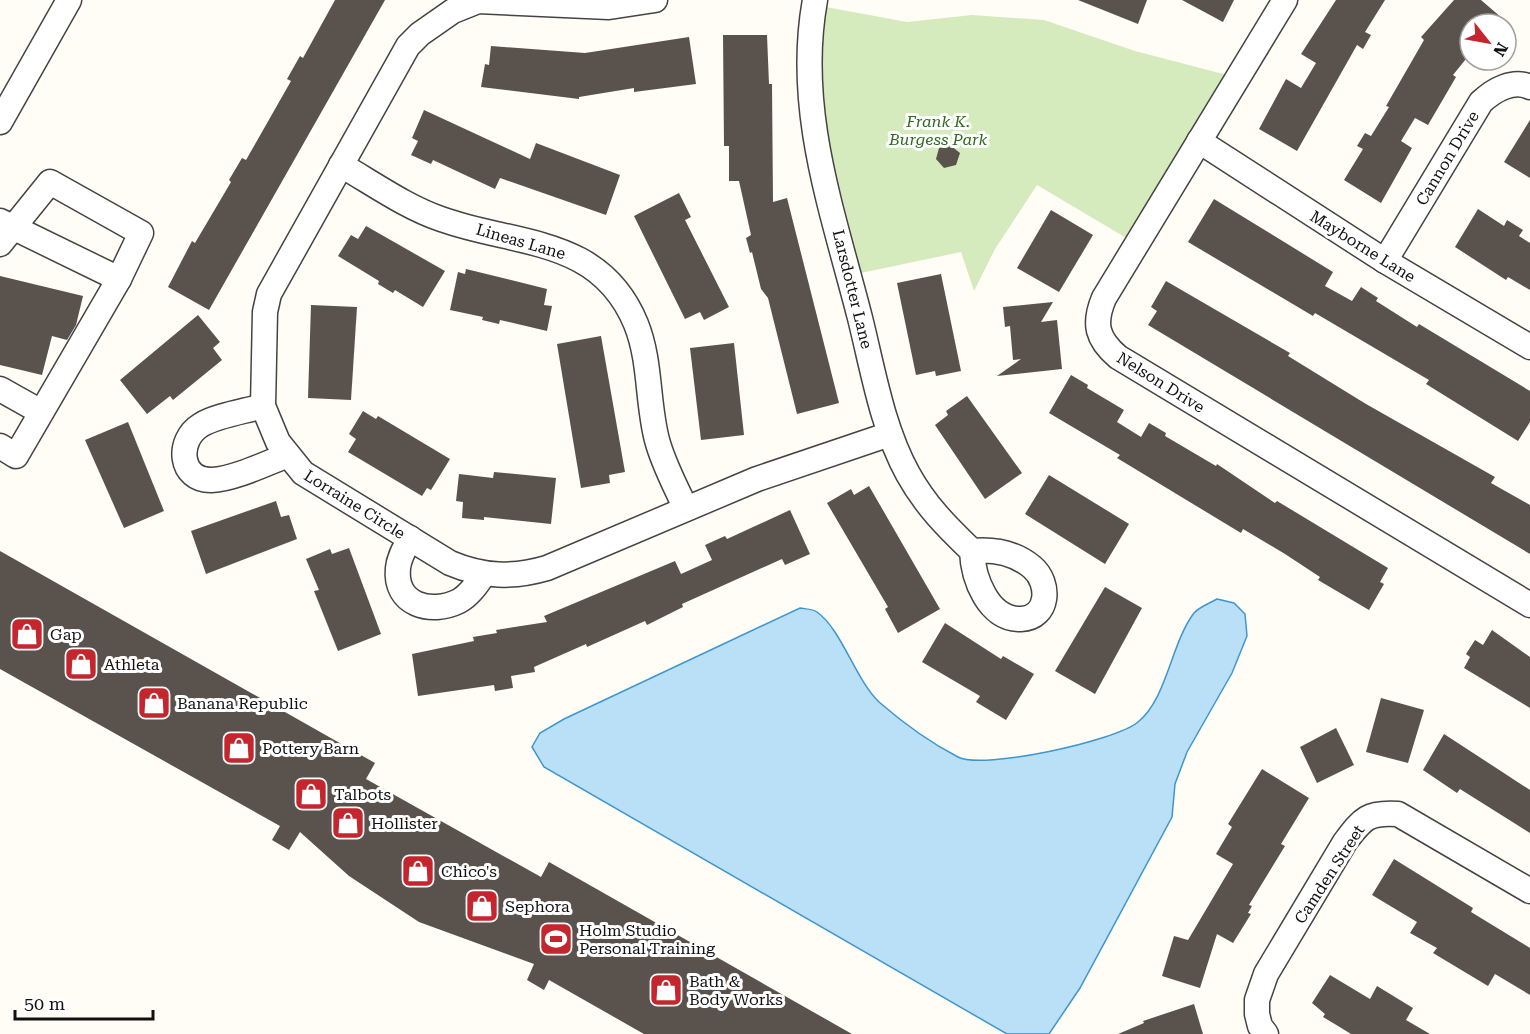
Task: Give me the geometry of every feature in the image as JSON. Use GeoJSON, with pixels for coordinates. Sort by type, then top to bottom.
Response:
{"type":"FeatureCollection","features":[{"type":"Feature","properties":{"kind":"street"},"geometry":{"type":"LineString","coordinates":[[0,122],[69,0]]}},
{"type":"Feature","properties":{"kind":"street","name":"Lorraine Circle"},"geometry":{"type":"LineString","coordinates":[[655,0],[609,7],[477,1],[450,5],[408,46],[269,294],[265,312],[263,406],[269,425],[288,455],[303,473],[450,563],[484,574],[526,574],[547,568],[685,507],[757,479],[890,434]]}},
{"type":"Feature","properties":{"kind":"street","name":"Nelson Drive"},"geometry":{"type":"LineString","coordinates":[[1285,0],[1104,298],[1097,324],[1098,334],[1106,346],[1118,357],[1530,605]]}},
{"type":"Feature","properties":{"kind":"street","name":"Larsdotter Lane"},"geometry":{"type":"LineString","coordinates":[[811,1],[808,85],[815,143],[890,434],[924,502],[972,551]]}},
{"type":"Feature","properties":{"kind":"street","name":"Cannon Drive"},"geometry":{"type":"LineString","coordinates":[[1385,261],[1481,102],[1502,88],[1519,85],[1530,87]]}},
{"type":"Feature","properties":{"kind":"street","name":"Mayborne Lane"},"geometry":{"type":"LineString","coordinates":[[1199,141],[1385,261],[1530,347]]}},
{"type":"Feature","properties":{"kind":"street","name":"Lineas Lane"},"geometry":{"type":"LineString","coordinates":[[341,165],[422,211],[465,226],[543,244],[578,258],[610,281],[625,303],[644,348],[657,440],[685,507]]}},
{"type":"Feature","properties":{"kind":"street"},"geometry":{"type":"LineString","coordinates":[[0,446],[16,456],[119,279],[141,233],[50,182],[4,230],[119,279]]}},
{"type":"Feature","properties":{"kind":"street"},"geometry":{"type":"LineString","coordinates":[[0,389],[41,412]]}},
{"type":"Feature","properties":{"kind":"street"},"geometry":{"type":"LineString","coordinates":[[263,406],[202,424],[185,443],[183,456],[186,468],[198,476],[212,480],[288,455]]}},
{"type":"Feature","properties":{"kind":"street"},"geometry":{"type":"LineString","coordinates":[[410,538],[398,570],[404,594],[411,603],[436,609],[459,601],[484,574]]}},
{"type":"Feature","properties":{"kind":"street","name":"Camden Street"},"geometry":{"type":"LineString","coordinates":[[1266,1034],[1260,1026],[1257,1014],[1257,1000],[1266,974],[1345,842],[1360,822],[1375,812],[1398,814],[1530,891]]}},
{"type":"Feature","properties":{"kind":"green space","name":"Frank K. Burgess Park"},"geometry":{"type":"Polygon","coordinates":[[[826,7],[907,22],[972,15],[1044,20],[1135,51],[1227,75],[1128,239],[1037,185],[995,249],[974,291],[961,252],[861,273],[835,173],[824,112],[822,72],[826,7]]]}},
{"type":"Feature","properties":{"kind":"water"},"geometry":{"type":"Polygon","coordinates":[[[1217,599],[1234,603],[1245,614],[1247,636],[1232,673],[1187,752],[1175,784],[1172,817],[1080,988],[1049,1034],[1007,1034],[544,767],[532,747],[540,733],[564,719],[800,608],[815,611],[826,620],[870,692],[879,702],[917,732],[958,757],[972,760],[994,760],[1049,752],[1104,737],[1138,722],[1156,699],[1186,625],[1194,613],[1217,599]]]}},
{"type":"Feature","properties":{"kind":"building"},"geometry":{"type":"Polygon","coordinates":[[[335,0],[385,0],[209,310],[168,287],[192,241],[195,243],[231,182],[229,180],[242,158],[246,160],[291,81],[287,79],[300,56],[303,58],[335,0]]]}},
{"type":"Feature","properties":{"kind":"building"},"geometry":{"type":"Polygon","coordinates":[[[1078,0],[1147,0],[1138,24],[1078,0]]]}},
{"type":"Feature","properties":{"kind":"building"},"geometry":{"type":"Polygon","coordinates":[[[1182,0],[1234,0],[1223,22],[1182,0]]]}},
{"type":"Feature","properties":{"kind":"building"},"geometry":{"type":"Polygon","coordinates":[[[1336,0],[1385,0],[1365,32],[1371,35],[1363,49],[1357,45],[1297,151],[1259,129],[1286,79],[1301,88],[1316,63],[1301,54],[1336,0]]]}},
{"type":"Feature","properties":{"kind":"building"},"geometry":{"type":"Polygon","coordinates":[[[1454,0],[1481,0],[1495,12],[1458,12],[1458,69],[1453,75],[1456,77],[1428,125],[1415,118],[1401,141],[1412,148],[1381,203],[1344,180],[1363,149],[1357,146],[1365,133],[1371,136],[1389,107],[1386,106],[1424,40],[1421,37],[1454,0]]]}},
{"type":"Feature","properties":{"kind":"building"},"geometry":{"type":"Polygon","coordinates":[[[723,35],[767,35],[769,84],[772,84],[773,202],[787,198],[839,403],[797,414],[768,298],[761,289],[752,252],[750,253],[746,238],[751,235],[739,181],[729,181],[729,146],[724,146],[723,35]]]}},
{"type":"Feature","properties":{"kind":"building"},"geometry":{"type":"Polygon","coordinates":[[[689,37],[696,84],[634,92],[634,88],[579,97],[579,99],[481,87],[485,64],[489,65],[491,46],[585,53],[689,37]]]}},
{"type":"Feature","properties":{"kind":"building"},"geometry":{"type":"Polygon","coordinates":[[[424,110],[530,159],[536,143],[620,175],[606,215],[500,178],[495,189],[433,160],[431,164],[411,155],[418,141],[412,138],[424,110]]]}},
{"type":"Feature","properties":{"kind":"building"},"geometry":{"type":"Polygon","coordinates":[[[1530,120],[1530,178],[1504,162],[1530,120]]]}},
{"type":"Feature","properties":{"kind":"building"},"geometry":{"type":"Polygon","coordinates":[[[950,145],[960,153],[956,165],[944,168],[936,159],[939,148],[950,145]]]}},
{"type":"Feature","properties":{"kind":"building"},"geometry":{"type":"Polygon","coordinates":[[[679,193],[691,217],[685,220],[729,307],[704,320],[700,312],[685,319],[634,216],[679,193]]]}},
{"type":"Feature","properties":{"kind":"building"},"geometry":{"type":"Polygon","coordinates":[[[1214,199],[1333,272],[1325,286],[1352,301],[1361,287],[1378,298],[1376,301],[1417,327],[1419,324],[1530,391],[1530,422],[1518,441],[1426,384],[1429,380],[1315,313],[1313,316],[1188,242],[1214,199]]]}},
{"type":"Feature","properties":{"kind":"building"},"geometry":{"type":"Polygon","coordinates":[[[1478,209],[1504,226],[1507,220],[1523,230],[1519,236],[1530,243],[1530,290],[1508,277],[1506,280],[1455,247],[1478,209]]]}},
{"type":"Feature","properties":{"kind":"building"},"geometry":{"type":"Polygon","coordinates":[[[1051,210],[1093,235],[1059,292],[1017,268],[1051,210]]]}},
{"type":"Feature","properties":{"kind":"building"},"geometry":{"type":"Polygon","coordinates":[[[366,226],[445,271],[423,307],[395,290],[393,293],[378,284],[379,281],[338,256],[351,235],[358,239],[366,226]]]}},
{"type":"Feature","properties":{"kind":"building"},"geometry":{"type":"Polygon","coordinates":[[[466,269],[547,289],[544,305],[552,306],[547,331],[500,320],[499,324],[482,320],[483,317],[450,310],[458,272],[465,274],[466,269]]]}},
{"type":"Feature","properties":{"kind":"building"},"geometry":{"type":"Polygon","coordinates":[[[941,274],[961,371],[936,376],[935,371],[916,375],[897,283],[941,274]]]}},
{"type":"Feature","properties":{"kind":"building"},"geometry":{"type":"Polygon","coordinates":[[[0,276],[83,296],[76,325],[67,340],[52,336],[42,375],[0,365],[0,276]]]}},
{"type":"Feature","properties":{"kind":"building"},"geometry":{"type":"Polygon","coordinates":[[[1166,281],[1290,353],[1288,356],[1366,404],[1495,477],[1491,483],[1530,505],[1530,554],[1148,325],[1157,311],[1151,307],[1166,281]]]}},
{"type":"Feature","properties":{"kind":"building"},"geometry":{"type":"Polygon","coordinates":[[[1053,302],[1041,322],[1057,320],[1062,369],[997,376],[1021,359],[1013,360],[1010,326],[1005,327],[1003,307],[1053,302]]]}},
{"type":"Feature","properties":{"kind":"building"},"geometry":{"type":"Polygon","coordinates":[[[311,305],[357,307],[351,400],[308,398],[311,305]]]}},
{"type":"Feature","properties":{"kind":"building"},"geometry":{"type":"Polygon","coordinates":[[[198,315],[220,342],[213,348],[222,360],[173,400],[170,396],[147,414],[120,380],[198,315]]]}},
{"type":"Feature","properties":{"kind":"building"},"geometry":{"type":"Polygon","coordinates":[[[601,336],[625,472],[609,475],[610,483],[581,488],[557,344],[601,336]]]}},
{"type":"Feature","properties":{"kind":"building"},"geometry":{"type":"Polygon","coordinates":[[[734,343],[744,435],[701,440],[690,348],[734,343]]]}},
{"type":"Feature","properties":{"kind":"building"},"geometry":{"type":"Polygon","coordinates":[[[1071,375],[1088,385],[1087,388],[1124,410],[1117,422],[1141,437],[1149,423],[1166,433],[1165,436],[1216,466],[1217,464],[1275,503],[1277,501],[1388,568],[1380,582],[1384,584],[1369,610],[1318,580],[1320,577],[1285,554],[1243,529],[1241,533],[1117,458],[1120,455],[1049,413],[1071,375]]]}},
{"type":"Feature","properties":{"kind":"building"},"geometry":{"type":"Polygon","coordinates":[[[967,396],[1022,473],[985,499],[935,425],[948,415],[946,411],[967,396]]]}},
{"type":"Feature","properties":{"kind":"building"},"geometry":{"type":"Polygon","coordinates":[[[363,411],[376,419],[378,416],[450,459],[431,490],[427,488],[422,496],[348,452],[356,439],[349,434],[363,411]]]}},
{"type":"Feature","properties":{"kind":"building"},"geometry":{"type":"Polygon","coordinates":[[[128,422],[164,511],[124,528],[85,440],[128,422]]]}},
{"type":"Feature","properties":{"kind":"building"},"geometry":{"type":"Polygon","coordinates":[[[494,472],[556,478],[551,524],[484,517],[484,520],[462,518],[463,502],[456,501],[459,474],[493,478],[494,472]]]}},
{"type":"Feature","properties":{"kind":"building"},"geometry":{"type":"Polygon","coordinates":[[[1049,475],[1129,524],[1105,564],[1025,514],[1049,475]]]}},
{"type":"Feature","properties":{"kind":"building"},"geometry":{"type":"Polygon","coordinates":[[[869,486],[940,609],[898,633],[885,609],[888,607],[827,503],[851,489],[854,495],[869,486]]]}},
{"type":"Feature","properties":{"kind":"building"},"geometry":{"type":"Polygon","coordinates":[[[276,501],[281,517],[289,515],[297,539],[206,574],[191,531],[276,501]]]}},
{"type":"Feature","properties":{"kind":"building"},"geometry":{"type":"Polygon","coordinates":[[[790,510],[810,554],[785,565],[782,559],[682,604],[683,607],[647,625],[645,621],[587,647],[586,644],[534,667],[535,672],[511,676],[513,688],[495,691],[494,685],[418,696],[412,654],[474,641],[473,637],[497,633],[496,630],[547,622],[544,616],[675,561],[681,574],[712,560],[705,545],[725,536],[727,539],[790,510]]]}},
{"type":"Feature","properties":{"kind":"building"},"geometry":{"type":"Polygon","coordinates":[[[349,548],[381,634],[338,651],[314,591],[319,590],[306,559],[330,549],[332,554],[349,548]]]}},
{"type":"Feature","properties":{"kind":"building"},"geometry":{"type":"Polygon","coordinates":[[[0,551],[375,763],[366,779],[541,877],[549,862],[852,1034],[644,1034],[549,980],[544,990],[527,980],[534,964],[419,922],[349,876],[300,832],[289,850],[272,840],[280,826],[0,669],[0,551]]]}},
{"type":"Feature","properties":{"kind":"building"},"geometry":{"type":"Polygon","coordinates":[[[1105,587],[1142,608],[1095,694],[1055,671],[1105,587]]]}},
{"type":"Feature","properties":{"kind":"building"},"geometry":{"type":"Polygon","coordinates":[[[945,623],[1001,659],[1003,656],[1034,674],[1006,720],[976,702],[980,696],[922,662],[945,623]]]}},
{"type":"Feature","properties":{"kind":"building"},"geometry":{"type":"Polygon","coordinates":[[[1492,630],[1530,657],[1530,708],[1464,668],[1470,657],[1466,654],[1475,640],[1483,645],[1492,630]]]}},
{"type":"Feature","properties":{"kind":"building"},"geometry":{"type":"Polygon","coordinates":[[[1381,698],[1424,710],[1408,763],[1366,752],[1381,698]]]}},
{"type":"Feature","properties":{"kind":"building"},"geometry":{"type":"Polygon","coordinates":[[[1336,728],[1354,765],[1317,783],[1300,747],[1336,728]]]}},
{"type":"Feature","properties":{"kind":"building"},"geometry":{"type":"Polygon","coordinates":[[[1444,734],[1530,790],[1530,833],[1460,789],[1457,793],[1423,770],[1444,734]]]}},
{"type":"Feature","properties":{"kind":"building"},"geometry":{"type":"Polygon","coordinates":[[[1262,769],[1309,798],[1281,844],[1285,846],[1249,905],[1252,906],[1248,913],[1251,914],[1233,943],[1217,934],[1200,988],[1162,976],[1174,936],[1188,940],[1233,864],[1216,854],[1232,827],[1228,824],[1262,769]]]}},
{"type":"Feature","properties":{"kind":"building"},"geometry":{"type":"Polygon","coordinates":[[[1394,859],[1473,908],[1471,912],[1530,948],[1530,995],[1495,974],[1488,986],[1433,953],[1437,948],[1410,933],[1417,922],[1372,895],[1394,859]]]}},
{"type":"Feature","properties":{"kind":"building"},"geometry":{"type":"Polygon","coordinates":[[[1330,975],[1370,999],[1377,986],[1413,1008],[1406,1020],[1430,1034],[1351,1034],[1323,1017],[1325,1014],[1312,1003],[1330,975]]]}},
{"type":"Feature","properties":{"kind":"building"},"geometry":{"type":"Polygon","coordinates":[[[1194,1004],[1203,1034],[1118,1034],[1144,1023],[1143,1021],[1194,1004]]]}},
{"type":"Feature","properties":{"kind":"place","name":"Gap"},"geometry":{"type":"Point","coordinates":[27,634]}},
{"type":"Feature","properties":{"kind":"place","name":"Athleta"},"geometry":{"type":"Point","coordinates":[81,664]}},
{"type":"Feature","properties":{"kind":"place","name":"Banana Republic"},"geometry":{"type":"Point","coordinates":[154,703]}},
{"type":"Feature","properties":{"kind":"place","name":"Pottery Barn"},"geometry":{"type":"Point","coordinates":[239,748]}},
{"type":"Feature","properties":{"kind":"place","name":"Talbots"},"geometry":{"type":"Point","coordinates":[311,794]}},
{"type":"Feature","properties":{"kind":"place","name":"Hollister"},"geometry":{"type":"Point","coordinates":[348,823]}},
{"type":"Feature","properties":{"kind":"place","name":"Chico's"},"geometry":{"type":"Point","coordinates":[418,871]}},
{"type":"Feature","properties":{"kind":"place","name":"Sephora"},"geometry":{"type":"Point","coordinates":[482,906]}},
{"type":"Feature","properties":{"kind":"place","name":"Holm Studio Personal Training"},"geometry":{"type":"Point","coordinates":[556,939]}},
{"type":"Feature","properties":{"kind":"place","name":"Bath & Body Works"},"geometry":{"type":"Point","coordinates":[666,990]}}]}
